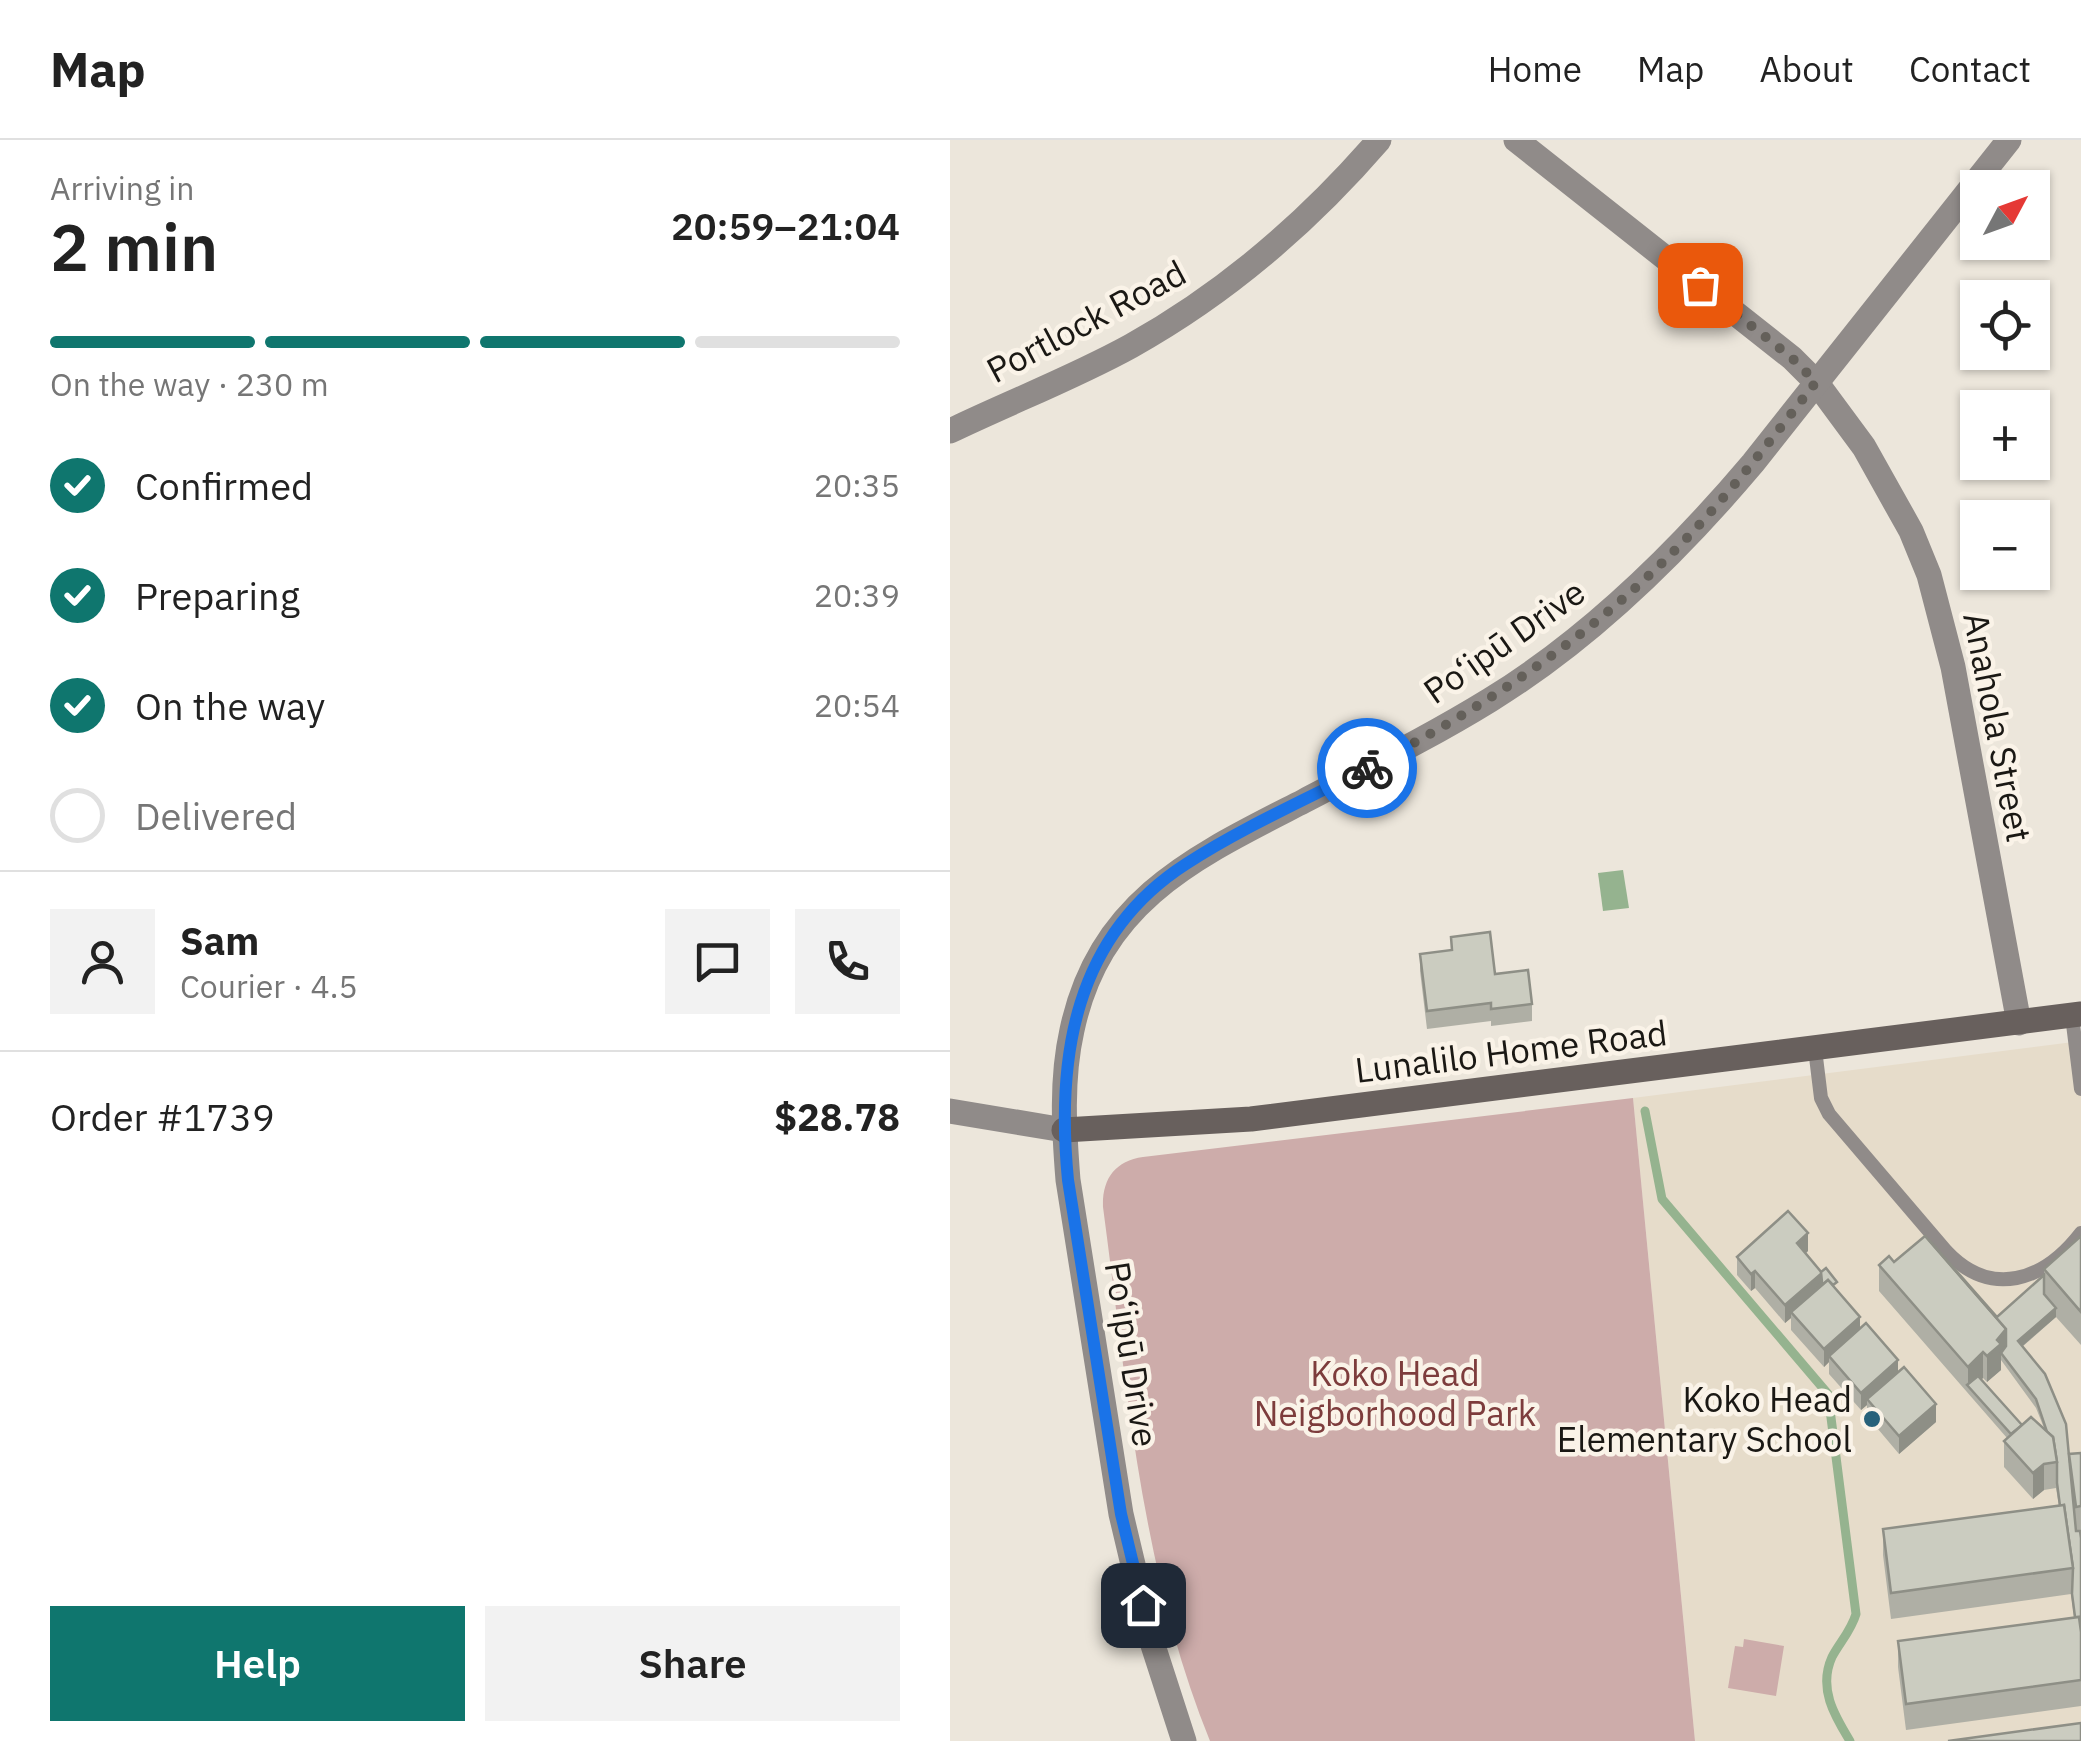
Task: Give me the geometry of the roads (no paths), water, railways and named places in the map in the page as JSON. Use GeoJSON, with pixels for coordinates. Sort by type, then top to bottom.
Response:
{"type":"FeatureCollection","features":[{"type":"Feature","properties":{"kind":"street","name":"Portlock Road"},"geometry":{"type":"LineString","coordinates":[[950,431],[1135,344],[1204,300],[1257,261],[1348,177],[1380,140]]}},
{"type":"Feature","properties":{"kind":"street","name":"Anahola Street"},"geometry":{"type":"LineString","coordinates":[[1516,140],[1792,358],[1816,382],[1889,488],[1934,590],[1953,668],[2019,1023]]}},
{"type":"Feature","properties":{"kind":"street","name":"Po‘ipū Drive"},"geometry":{"type":"LineString","coordinates":[[1184,1741],[1150,1636],[1121,1514],[1068,1180],[1064,1130],[1066,1062],[1081,997],[1112,937],[1156,886],[1213,848],[1441,730],[1547,660],[1597,621],[1682,542],[1730,490],[2009,140]]}},
{"type":"Feature","properties":{"kind":"street","name":"Lunalilo Home Road"},"geometry":{"type":"LineString","coordinates":[[950,1111],[1064,1130],[1251,1119],[2076,1015]]}},
{"type":"Feature","properties":{"kind":"lane"},"geometry":{"type":"LineString","coordinates":[[2076,1015],[2081,1090]]}},
{"type":"Feature","properties":{"kind":"lane"},"geometry":{"type":"LineString","coordinates":[[1815,1048],[1821,1098],[1829,1114],[1946,1251],[1967,1269],[2003,1280],[2025,1277],[2045,1268],[2081,1233]]}},
{"type":"Feature","properties":{"kind":"waterway"},"geometry":{"type":"LineString","coordinates":[[1645,1111],[1662,1199],[1828,1394],[1856,1614],[1832,1657],[1827,1690],[1850,1741]]}},
{"type":"Feature","properties":{"kind":"place","name":"Koko Head Elementary School"},"geometry":{"type":"Point","coordinates":[1872,1419]}},
{"type":"Feature","properties":{"kind":"park label","name":"Koko Head Neigborhood Park"},"geometry":{"type":"Point","coordinates":[1395,1393]}}]}
